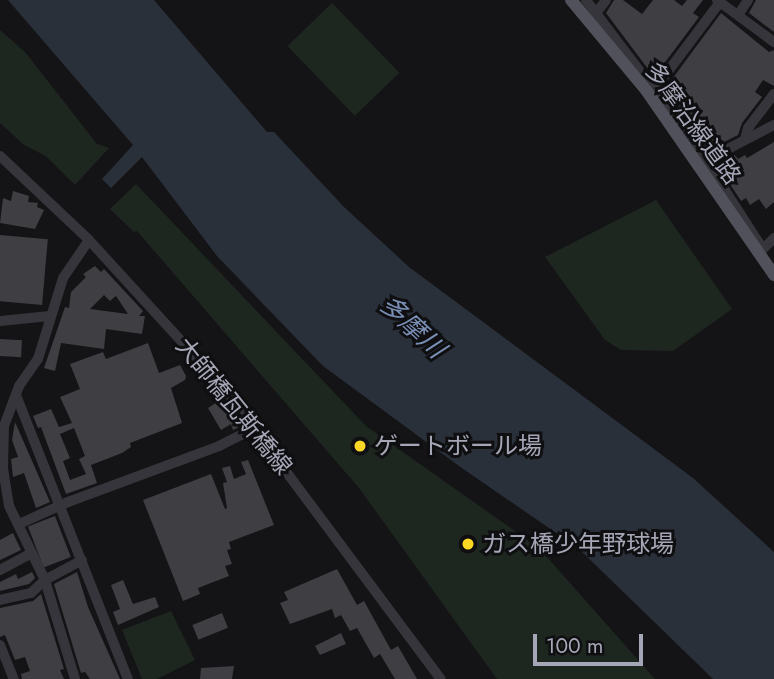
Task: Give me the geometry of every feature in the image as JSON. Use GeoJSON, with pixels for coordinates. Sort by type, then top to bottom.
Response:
{"type":"FeatureCollection","features":[{"type":"Feature","properties":{"kind":"main road","name":"多摩沿線道路"},"geometry":{"type":"LineString","coordinates":[[571,0],[646,90],[774,275]]}},
{"type":"Feature","properties":{"kind":"street"},"geometry":{"type":"LineString","coordinates":[[586,0],[705,161],[763,249],[774,238]]}},
{"type":"Feature","properties":{"kind":"street"},"geometry":{"type":"LineString","coordinates":[[596,13],[606,0]]}},
{"type":"Feature","properties":{"kind":"street"},"geometry":{"type":"LineString","coordinates":[[738,15],[748,0]]}},
{"type":"Feature","properties":{"kind":"street"},"geometry":{"type":"LineString","coordinates":[[654,90],[719,1],[774,42]]}},
{"type":"Feature","properties":{"kind":"street"},"geometry":{"type":"LineString","coordinates":[[744,139],[748,128],[774,94]]}},
{"type":"Feature","properties":{"kind":"street"},"geometry":{"type":"LineString","coordinates":[[705,161],[774,125]]}},
{"type":"Feature","properties":{"kind":"street","name":"大師橋瓦斯橋線"},"geometry":{"type":"LineString","coordinates":[[0,156],[89,240],[189,348],[255,428],[441,679]]}},
{"type":"Feature","properties":{"kind":"street"},"geometry":{"type":"LineString","coordinates":[[75,679],[45,580],[30,554],[4,487],[2,426],[19,386],[38,359],[63,278],[89,240]]}},
{"type":"Feature","properties":{"kind":"street"},"geometry":{"type":"LineString","coordinates":[[0,321],[50,316]]}},
{"type":"Feature","properties":{"kind":"street"},"geometry":{"type":"LineString","coordinates":[[16,395],[128,679]]}},
{"type":"Feature","properties":{"kind":"street"},"geometry":{"type":"LineString","coordinates":[[19,524],[61,504],[219,446],[255,428]]}},
{"type":"Feature","properties":{"kind":"street"},"geometry":{"type":"LineString","coordinates":[[0,570],[30,554]]}},
{"type":"Feature","properties":{"kind":"street"},"geometry":{"type":"LineString","coordinates":[[0,600],[30,593],[45,580],[82,560]]}},
{"type":"Feature","properties":{"kind":"street"},"geometry":{"type":"LineString","coordinates":[[0,645],[14,679]]}},
{"type":"Feature","properties":{"kind":"shaded area"},"geometry":{"type":"Polygon","coordinates":[[[332,3],[399,73],[355,116],[287,46],[332,3]]]}},
{"type":"Feature","properties":{"kind":"shaded area"},"geometry":{"type":"Polygon","coordinates":[[[0,30],[25,52],[97,144],[109,148],[75,185],[46,156],[24,145],[0,123],[0,30]]]}},
{"type":"Feature","properties":{"kind":"shaded area"},"geometry":{"type":"Polygon","coordinates":[[[136,184],[366,426],[539,548],[655,679],[497,679],[359,488],[137,231],[134,232],[110,209],[136,184]]]}},
{"type":"Feature","properties":{"kind":"shaded area"},"geometry":{"type":"Polygon","coordinates":[[[656,200],[732,309],[673,351],[621,350],[605,340],[545,257],[656,200]]]}},
{"type":"Feature","properties":{"kind":"shaded area"},"geometry":{"type":"Polygon","coordinates":[[[171,611],[195,660],[157,679],[142,679],[122,630],[171,611]]]}},
{"type":"Feature","properties":{"kind":"water","name":"多摩川"},"geometry":{"type":"Polygon","coordinates":[[[8,0],[154,0],[267,132],[274,132],[344,207],[409,267],[693,478],[774,552],[774,679],[713,679],[578,548],[459,466],[323,366],[217,256],[142,157],[111,188],[102,179],[133,145],[8,0]]]}},
{"type":"Feature","properties":{"kind":"building"},"geometry":{"type":"Polygon","coordinates":[[[614,0],[623,0],[642,14],[653,0],[674,0],[682,6],[687,0],[703,0],[693,13],[699,17],[654,77],[606,13],[614,0]]]}},
{"type":"Feature","properties":{"kind":"building"},"geometry":{"type":"Polygon","coordinates":[[[756,0],[774,0],[774,32],[749,13],[756,0]]]}},
{"type":"Feature","properties":{"kind":"building"},"geometry":{"type":"Polygon","coordinates":[[[721,13],[769,52],[774,50],[774,86],[763,80],[755,92],[762,97],[742,123],[738,135],[708,150],[664,90],[721,13]]]}},
{"type":"Feature","properties":{"kind":"building"},"geometry":{"type":"Polygon","coordinates":[[[774,142],[774,202],[766,209],[759,199],[750,205],[746,198],[741,201],[719,167],[735,155],[738,159],[745,155],[747,158],[774,142]]]}},
{"type":"Feature","properties":{"kind":"building"},"geometry":{"type":"Polygon","coordinates":[[[13,191],[29,196],[28,202],[38,203],[37,207],[44,210],[35,229],[0,223],[3,198],[11,201],[13,191]]]}},
{"type":"Feature","properties":{"kind":"building"},"geometry":{"type":"Polygon","coordinates":[[[0,235],[48,239],[42,305],[0,301],[0,235]]]}},
{"type":"Feature","properties":{"kind":"building"},"geometry":{"type":"Polygon","coordinates":[[[95,266],[101,272],[104,269],[143,311],[139,316],[145,316],[142,334],[106,329],[104,349],[61,343],[55,371],[44,368],[65,307],[69,308],[71,292],[86,277],[83,274],[95,266]],[[104,295],[90,309],[128,314],[116,296],[110,301],[104,295]]]}},
{"type":"Feature","properties":{"kind":"building"},"geometry":{"type":"Polygon","coordinates":[[[0,339],[22,340],[21,357],[0,356],[0,339]]]}},
{"type":"Feature","properties":{"kind":"building"},"geometry":{"type":"Polygon","coordinates":[[[148,343],[159,373],[180,365],[186,376],[185,380],[171,388],[182,423],[130,443],[131,447],[122,453],[91,465],[97,483],[66,494],[41,427],[38,428],[33,416],[51,409],[59,427],[72,423],[60,397],[80,389],[70,364],[103,352],[106,359],[148,343]],[[74,428],[60,434],[70,458],[63,461],[70,480],[86,474],[79,459],[85,456],[74,428]]]}},
{"type":"Feature","properties":{"kind":"building"},"geometry":{"type":"Polygon","coordinates":[[[222,399],[241,426],[233,430],[231,424],[221,430],[208,408],[222,399]]]}},
{"type":"Feature","properties":{"kind":"building"},"geometry":{"type":"Polygon","coordinates":[[[15,422],[50,502],[36,508],[24,473],[13,477],[11,459],[18,457],[12,440],[15,422]]]}},
{"type":"Feature","properties":{"kind":"building"},"geometry":{"type":"Polygon","coordinates":[[[248,460],[274,525],[229,542],[231,549],[227,550],[232,564],[225,566],[229,576],[198,588],[200,594],[183,601],[143,500],[211,474],[225,509],[223,483],[227,482],[222,468],[230,466],[234,479],[246,474],[241,462],[248,460]]]}},
{"type":"Feature","properties":{"kind":"building"},"geometry":{"type":"Polygon","coordinates":[[[55,516],[71,557],[44,567],[28,526],[55,516]]]}},
{"type":"Feature","properties":{"kind":"building"},"geometry":{"type":"Polygon","coordinates":[[[13,533],[21,550],[0,560],[0,540],[13,533]]]}},
{"type":"Feature","properties":{"kind":"building"},"geometry":{"type":"Polygon","coordinates":[[[337,569],[357,605],[364,601],[391,650],[398,646],[417,679],[395,679],[380,654],[374,658],[357,628],[350,631],[341,615],[335,618],[332,609],[290,624],[280,603],[288,600],[284,592],[337,569]]]}},
{"type":"Feature","properties":{"kind":"building"},"geometry":{"type":"Polygon","coordinates":[[[32,572],[35,578],[29,584],[0,591],[0,582],[16,574],[18,579],[32,572]]]}},
{"type":"Feature","properties":{"kind":"building"},"geometry":{"type":"Polygon","coordinates":[[[77,572],[88,607],[120,679],[90,679],[85,672],[81,673],[54,584],[77,572]]]}},
{"type":"Feature","properties":{"kind":"building"},"geometry":{"type":"Polygon","coordinates":[[[123,580],[133,604],[155,597],[159,607],[118,625],[113,612],[120,609],[111,585],[123,580]]]}},
{"type":"Feature","properties":{"kind":"building"},"geometry":{"type":"Polygon","coordinates":[[[41,594],[64,669],[60,670],[64,679],[22,679],[21,674],[30,671],[25,657],[15,660],[5,635],[0,637],[0,608],[33,601],[41,594]]]}},
{"type":"Feature","properties":{"kind":"building"},"geometry":{"type":"Polygon","coordinates":[[[222,613],[228,628],[198,640],[192,625],[222,613]]]}},
{"type":"Feature","properties":{"kind":"building"},"geometry":{"type":"Polygon","coordinates":[[[341,633],[346,644],[320,655],[315,646],[341,633]]]}},
{"type":"Feature","properties":{"kind":"building"},"geometry":{"type":"Polygon","coordinates":[[[234,666],[232,679],[200,679],[201,668],[234,666]]]}},
{"type":"Feature","properties":{"kind":"place","name":"ゲートボール場"},"geometry":{"type":"Point","coordinates":[360,446]}},
{"type":"Feature","properties":{"kind":"place","name":"ガス橋少年野球場"},"geometry":{"type":"Point","coordinates":[468,544]}}]}
